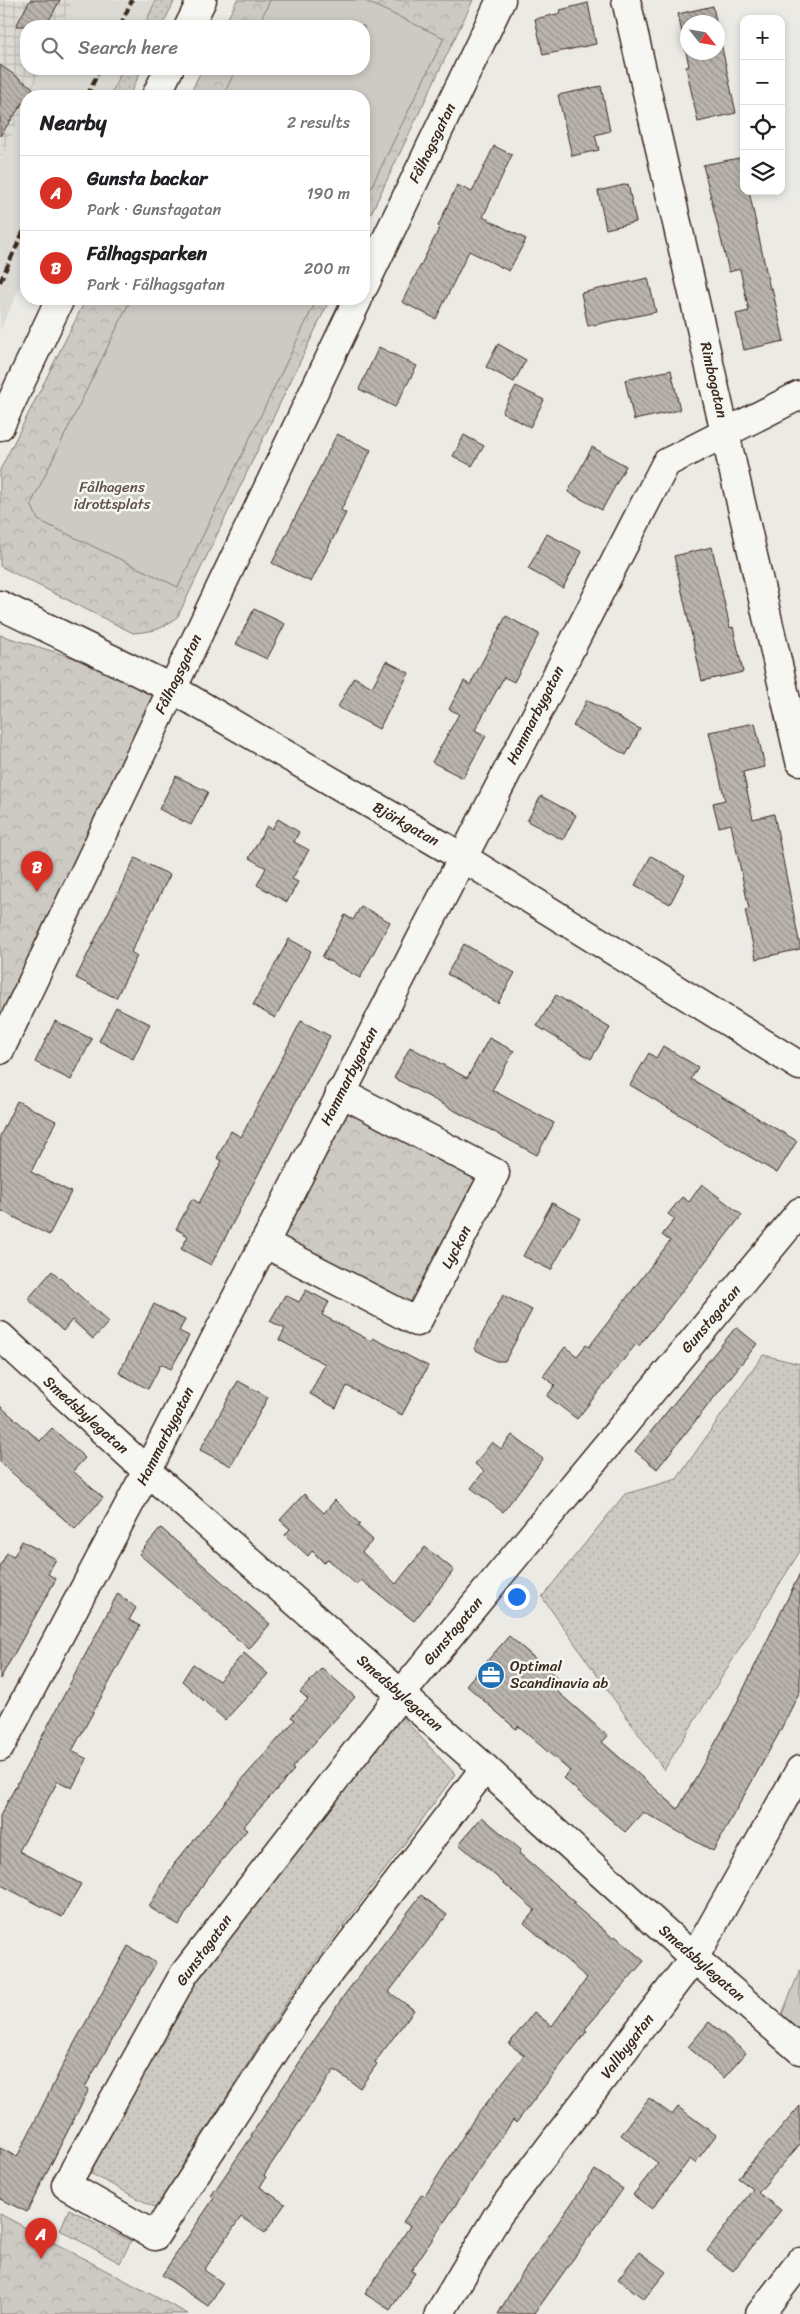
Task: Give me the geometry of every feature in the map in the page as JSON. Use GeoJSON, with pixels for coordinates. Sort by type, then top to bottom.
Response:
{"type":"FeatureCollection","features":[{"type":"Feature","properties":{"kind":"street"},"geometry":{"type":"LineString","coordinates":[[193,20],[202,0]]}},
{"type":"Feature","properties":{"kind":"street","name":"Fålhagsgatan"},"geometry":{"type":"LineString","coordinates":[[370,273],[501,0]]}},
{"type":"Feature","properties":{"kind":"street","name":"Rimbogatan"},"geometry":{"type":"LineString","coordinates":[[626,0],[800,761]]}},
{"type":"Feature","properties":{"kind":"street"},"geometry":{"type":"LineString","coordinates":[[159,90],[166,75]]}},
{"type":"Feature","properties":{"kind":"street"},"geometry":{"type":"LineString","coordinates":[[0,426],[57,305]]}},
{"type":"Feature","properties":{"kind":"street","name":"Fålhagsgatan"},"geometry":{"type":"LineString","coordinates":[[0,1050],[355,305]]}},
{"type":"Feature","properties":{"kind":"street","name":"Hammarbygatan"},"geometry":{"type":"LineString","coordinates":[[0,1747],[147,1471],[340,1092],[666,463],[800,395]]}},
{"type":"Feature","properties":{"kind":"street","name":"Björkgatan"},"geometry":{"type":"LineString","coordinates":[[0,605],[171,688],[462,857],[800,1066]]}},
{"type":"Feature","properties":{"kind":"street","name":"Lyckan"},"geometry":{"type":"LineString","coordinates":[[264,1243],[417,1322],[494,1173],[340,1092]]}},
{"type":"Feature","properties":{"kind":"street","name":"Gunstagatan"},"geometry":{"type":"LineString","coordinates":[[485,1768],[308,2000],[155,2236],[66,2185],[184,1974],[401,1694],[800,1212]]}},
{"type":"Feature","properties":{"kind":"street","name":"Smedsbylegatan"},"geometry":{"type":"LineString","coordinates":[[0,1336],[147,1471],[485,1768],[694,1958],[800,2050]]}},
{"type":"Feature","properties":{"kind":"street","name":"Vallbygatan"},"geometry":{"type":"LineString","coordinates":[[439,2314],[498,2215],[694,1958],[800,1770]]}},
{"type":"Feature","properties":{"kind":"street"},"geometry":{"type":"LineString","coordinates":[[760,2314],[800,2262]]}},
{"type":"Feature","properties":{"kind":"shaded area"},"geometry":{"type":"Polygon","coordinates":[[[0,0],[73,0],[64,20],[20,20],[20,75],[39,75],[32,90],[20,90],[20,117],[0,162],[0,0]]]}},
{"type":"Feature","properties":{"kind":"shaded area"},"geometry":{"type":"Polygon","coordinates":[[[73,0],[156,0],[147,20],[64,20],[73,0]]]}},
{"type":"Feature","properties":{"kind":"shaded area"},"geometry":{"type":"Polygon","coordinates":[[[39,75],[120,75],[113,90],[32,90],[39,75]]]}},
{"type":"Feature","properties":{"kind":"shaded area"},"geometry":{"type":"Polygon","coordinates":[[[20,117],[20,287],[0,330],[0,162],[20,117]]]}},
{"type":"Feature","properties":{"kind":"green space"},"geometry":{"type":"Polygon","coordinates":[[[156,0],[175,0],[165,20],[147,20],[156,0]]]}},
{"type":"Feature","properties":{"kind":"green space"},"geometry":{"type":"Polygon","coordinates":[[[237,0],[473,0],[370,215],[370,90],[192,90],[199,75],[370,75],[370,20],[227,20],[237,0]]]}},
{"type":"Feature","properties":{"kind":"green space"},"geometry":{"type":"Polygon","coordinates":[[[270,0],[363,0],[444,38],[370,190],[370,90],[226,90],[233,75],[370,75],[370,20],[261,20],[270,0]]]}},
{"type":"Feature","properties":{"kind":"green space"},"geometry":{"type":"Polygon","coordinates":[[[120,75],[139,75],[132,90],[113,90],[120,75]]]}},
{"type":"Feature","properties":{"kind":"green space","name":"Fålhagens idrottsplats"},"geometry":{"type":"Polygon","coordinates":[[[83,305],[327,305],[178,616],[163,627],[133,633],[0,566],[0,470],[83,305]]]}},
{"type":"Feature","properties":{"kind":"green space","name":"Fålhagens idrottsplats"},"geometry":{"type":"Polygon","coordinates":[[[128,305],[314,305],[178,587],[38,520],[31,504],[128,305]]]}},
{"type":"Feature","properties":{"kind":"green space"},"geometry":{"type":"Polygon","coordinates":[[[0,635],[171,688],[0,1050],[0,635]]]}},
{"type":"Feature","properties":{"kind":"green space"},"geometry":{"type":"Polygon","coordinates":[[[340,1092],[495,1173],[417,1322],[264,1243],[340,1092]]]}},
{"type":"Feature","properties":{"kind":"green space"},"geometry":{"type":"Polygon","coordinates":[[[763,1355],[800,1364],[800,1551],[664,1770],[542,1597],[625,1494],[677,1479],[763,1355]]]}},
{"type":"Feature","properties":{"kind":"green space"},"geometry":{"type":"Polygon","coordinates":[[[400,1715],[455,1774],[295,1989],[156,2208],[90,2173],[194,1981],[400,1715]]]}},
{"type":"Feature","properties":{"kind":"green space"},"geometry":{"type":"Polygon","coordinates":[[[800,1970],[800,2050],[776,2029],[800,1970]]]}},
{"type":"Feature","properties":{"kind":"green space"},"geometry":{"type":"Polygon","coordinates":[[[69,2209],[131,2241],[120,2263],[60,2230],[69,2209]]]}},
{"type":"Feature","properties":{"kind":"green space"},"geometry":{"type":"Polygon","coordinates":[[[0,2214],[188,2314],[0,2314],[0,2214]]]}},
{"type":"Feature","properties":{"kind":"building"},"geometry":{"type":"Polygon","coordinates":[[[30,0],[60,0],[49,20],[20,20],[20,26],[16,26],[30,0]]]}},
{"type":"Feature","properties":{"kind":"building"},"geometry":{"type":"Polygon","coordinates":[[[588,3],[596,44],[543,55],[535,19],[561,13],[560,10],[588,3]]]}},
{"type":"Feature","properties":{"kind":"building"},"geometry":{"type":"Polygon","coordinates":[[[713,6],[715,15],[680,15],[680,23],[678,14],[713,6]]]}},
{"type":"Feature","properties":{"kind":"building"},"geometry":{"type":"Polygon","coordinates":[[[688,60],[725,60],[736,113],[698,122],[686,67],[689,66],[688,60]]]}},
{"type":"Feature","properties":{"kind":"building"},"geometry":{"type":"Polygon","coordinates":[[[0,65],[33,88],[32,90],[20,90],[20,107],[0,136],[0,65]]]}},
{"type":"Feature","properties":{"kind":"building"},"geometry":{"type":"Polygon","coordinates":[[[601,86],[610,131],[595,135],[599,150],[572,156],[558,95],[601,86]]]}},
{"type":"Feature","properties":{"kind":"building"},"geometry":{"type":"Polygon","coordinates":[[[494,146],[512,155],[483,217],[526,239],[509,271],[469,251],[436,319],[402,302],[440,227],[438,226],[457,185],[472,192],[494,146]]]}},
{"type":"Feature","properties":{"kind":"building"},"geometry":{"type":"Polygon","coordinates":[[[740,158],[740,195],[750,195],[770,289],[772,288],[784,341],[744,350],[736,314],[749,311],[740,269],[729,272],[703,165],[740,158]]]}},
{"type":"Feature","properties":{"kind":"building"},"geometry":{"type":"Polygon","coordinates":[[[628,184],[636,222],[606,229],[598,191],[628,184]]]}},
{"type":"Feature","properties":{"kind":"building"},"geometry":{"type":"Polygon","coordinates":[[[648,278],[656,312],[588,326],[581,293],[648,278]]]}},
{"type":"Feature","properties":{"kind":"building"},"geometry":{"type":"Polygon","coordinates":[[[498,344],[526,360],[514,382],[486,367],[498,344]]]}},
{"type":"Feature","properties":{"kind":"building"},"geometry":{"type":"Polygon","coordinates":[[[379,347],[417,366],[395,407],[359,389],[379,347]]]}},
{"type":"Feature","properties":{"kind":"building"},"geometry":{"type":"Polygon","coordinates":[[[671,370],[680,410],[634,420],[625,380],[671,370]]]}},
{"type":"Feature","properties":{"kind":"building"},"geometry":{"type":"Polygon","coordinates":[[[516,386],[544,400],[530,427],[502,412],[516,386]]]}},
{"type":"Feature","properties":{"kind":"building"},"geometry":{"type":"Polygon","coordinates":[[[337,434],[371,450],[341,510],[346,513],[311,582],[272,563],[337,434]]]}},
{"type":"Feature","properties":{"kind":"building"},"geometry":{"type":"Polygon","coordinates":[[[464,435],[484,446],[472,466],[453,456],[464,435]]]}},
{"type":"Feature","properties":{"kind":"building"},"geometry":{"type":"Polygon","coordinates":[[[592,447],[626,466],[602,510],[568,492],[592,447]]]}},
{"type":"Feature","properties":{"kind":"building"},"geometry":{"type":"Polygon","coordinates":[[[547,534],[582,552],[563,588],[528,569],[547,534]]]}},
{"type":"Feature","properties":{"kind":"building"},"geometry":{"type":"Polygon","coordinates":[[[712,547],[730,628],[733,627],[743,672],[702,681],[674,556],[712,547]]]}},
{"type":"Feature","properties":{"kind":"building"},"geometry":{"type":"Polygon","coordinates":[[[254,609],[285,624],[267,659],[236,644],[254,609]]]}},
{"type":"Feature","properties":{"kind":"building"},"geometry":{"type":"Polygon","coordinates":[[[506,616],[539,634],[514,682],[504,677],[475,730],[486,736],[463,778],[432,762],[459,714],[449,709],[464,681],[470,685],[506,616]]]}},
{"type":"Feature","properties":{"kind":"building"},"geometry":{"type":"Polygon","coordinates":[[[386,661],[409,673],[379,729],[338,707],[354,677],[372,687],[386,661]]]}},
{"type":"Feature","properties":{"kind":"building"},"geometry":{"type":"Polygon","coordinates":[[[587,700],[640,729],[626,755],[573,726],[587,700]]]}},
{"type":"Feature","properties":{"kind":"building"},"geometry":{"type":"Polygon","coordinates":[[[755,723],[765,767],[743,772],[753,819],[774,814],[800,946],[800,949],[756,959],[745,910],[749,909],[731,824],[719,827],[713,803],[725,800],[709,732],[755,723]]]}},
{"type":"Feature","properties":{"kind":"building"},"geometry":{"type":"Polygon","coordinates":[[[176,776],[208,792],[191,825],[159,809],[176,776]]]}},
{"type":"Feature","properties":{"kind":"building"},"geometry":{"type":"Polygon","coordinates":[[[541,796],[576,815],[563,840],[527,821],[541,796]]]}},
{"type":"Feature","properties":{"kind":"building"},"geometry":{"type":"Polygon","coordinates":[[[278,819],[299,832],[294,842],[309,850],[292,879],[298,882],[287,902],[257,885],[266,868],[249,858],[267,826],[272,829],[278,819]]]}},
{"type":"Feature","properties":{"kind":"building"},"geometry":{"type":"Polygon","coordinates":[[[651,856],[685,875],[670,904],[635,885],[651,856]]]}},
{"type":"Feature","properties":{"kind":"building"},"geometry":{"type":"Polygon","coordinates":[[[135,858],[170,875],[131,952],[137,956],[116,998],[76,978],[135,858]]]}},
{"type":"Feature","properties":{"kind":"building"},"geometry":{"type":"Polygon","coordinates":[[[361,906],[390,922],[360,978],[322,957],[345,915],[353,920],[361,906]]]}},
{"type":"Feature","properties":{"kind":"building"},"geometry":{"type":"Polygon","coordinates":[[[289,939],[311,951],[275,1018],[253,1005],[289,939]]]}},
{"type":"Feature","properties":{"kind":"building"},"geometry":{"type":"Polygon","coordinates":[[[464,944],[515,973],[498,1003],[447,974],[464,944]]]}},
{"type":"Feature","properties":{"kind":"building"},"geometry":{"type":"Polygon","coordinates":[[[556,995],[610,1028],[591,1059],[537,1026],[556,995]]]}},
{"type":"Feature","properties":{"kind":"building"},"geometry":{"type":"Polygon","coordinates":[[[116,1007],[150,1024],[133,1059],[99,1041],[116,1007]]]}},
{"type":"Feature","properties":{"kind":"building"},"geometry":{"type":"Polygon","coordinates":[[[55,1021],[92,1039],[71,1080],[35,1062],[55,1021]]]}},
{"type":"Feature","properties":{"kind":"building"},"geometry":{"type":"Polygon","coordinates":[[[301,1021],[330,1036],[211,1265],[181,1249],[188,1236],[176,1229],[192,1199],[199,1203],[222,1161],[217,1158],[231,1131],[241,1137],[301,1021]]]}},
{"type":"Feature","properties":{"kind":"building"},"geometry":{"type":"Polygon","coordinates":[[[489,1038],[514,1051],[492,1090],[554,1123],[537,1155],[394,1078],[410,1047],[467,1078],[489,1038]]]}},
{"type":"Feature","properties":{"kind":"building"},"geometry":{"type":"Polygon","coordinates":[[[663,1046],[698,1067],[691,1079],[797,1141],[777,1173],[630,1085],[649,1053],[656,1058],[663,1046]]]}},
{"type":"Feature","properties":{"kind":"building"},"geometry":{"type":"Polygon","coordinates":[[[17,1101],[56,1121],[31,1172],[71,1192],[49,1235],[0,1210],[0,1136],[17,1101]]]}},
{"type":"Feature","properties":{"kind":"building"},"geometry":{"type":"Polygon","coordinates":[[[702,1184],[742,1215],[639,1346],[636,1344],[577,1419],[547,1396],[555,1385],[543,1376],[565,1347],[577,1356],[586,1345],[589,1347],[670,1241],[662,1235],[675,1219],[668,1214],[682,1197],[689,1202],[702,1184]]]}},
{"type":"Feature","properties":{"kind":"building"},"geometry":{"type":"Polygon","coordinates":[[[552,1203],[580,1218],[551,1270],[523,1256],[552,1203]]]}},
{"type":"Feature","properties":{"kind":"building"},"geometry":{"type":"Polygon","coordinates":[[[52,1271],[109,1322],[93,1339],[72,1320],[63,1331],[28,1299],[52,1271]]]}},
{"type":"Feature","properties":{"kind":"building"},"geometry":{"type":"Polygon","coordinates":[[[306,1290],[329,1302],[322,1315],[371,1341],[373,1338],[428,1366],[402,1415],[347,1386],[336,1408],[310,1394],[325,1364],[279,1340],[285,1329],[270,1321],[285,1295],[299,1302],[306,1290]]]}},
{"type":"Feature","properties":{"kind":"building"},"geometry":{"type":"Polygon","coordinates":[[[503,1295],[532,1310],[505,1361],[496,1361],[474,1349],[503,1295]]]}},
{"type":"Feature","properties":{"kind":"building"},"geometry":{"type":"Polygon","coordinates":[[[154,1304],[185,1320],[179,1331],[189,1336],[171,1369],[161,1364],[148,1389],[119,1373],[154,1304]]]}},
{"type":"Feature","properties":{"kind":"building"},"geometry":{"type":"Polygon","coordinates":[[[736,1327],[757,1344],[657,1469],[635,1451],[736,1327]]]}},
{"type":"Feature","properties":{"kind":"building"},"geometry":{"type":"Polygon","coordinates":[[[238,1381],[268,1397],[231,1466],[200,1450],[238,1381]]]}},
{"type":"Feature","properties":{"kind":"building"},"geometry":{"type":"Polygon","coordinates":[[[0,1406],[40,1441],[52,1428],[85,1458],[73,1471],[103,1498],[75,1529],[0,1462],[0,1406]]]}},
{"type":"Feature","properties":{"kind":"building"},"geometry":{"type":"Polygon","coordinates":[[[512,1435],[543,1459],[503,1512],[471,1488],[484,1471],[475,1464],[492,1442],[501,1449],[512,1435]]]}},
{"type":"Feature","properties":{"kind":"building"},"geometry":{"type":"Polygon","coordinates":[[[304,1494],[324,1513],[335,1500],[360,1524],[358,1526],[373,1540],[362,1552],[396,1584],[425,1547],[454,1570],[414,1621],[361,1580],[357,1585],[328,1559],[324,1563],[312,1551],[308,1556],[285,1535],[290,1529],[280,1520],[304,1494]]]}},
{"type":"Feature","properties":{"kind":"building"},"geometry":{"type":"Polygon","coordinates":[[[161,1528],[270,1624],[249,1649],[139,1554],[161,1528]]]}},
{"type":"Feature","properties":{"kind":"building"},"geometry":{"type":"Polygon","coordinates":[[[22,1541],[56,1559],[48,1574],[56,1579],[0,1679],[0,1566],[7,1553],[14,1556],[22,1541]]]}},
{"type":"Feature","properties":{"kind":"building"},"geometry":{"type":"Polygon","coordinates":[[[800,1573],[800,1691],[778,1735],[713,1851],[643,1812],[625,1832],[563,1778],[570,1771],[518,1726],[516,1729],[466,1685],[509,1636],[559,1679],[552,1687],[608,1736],[602,1742],[678,1809],[732,1713],[800,1573]]]}},
{"type":"Feature","properties":{"kind":"building"},"geometry":{"type":"Polygon","coordinates":[[[118,1593],[136,1608],[129,1620],[140,1626],[72,1751],[87,1759],[72,1788],[58,1781],[19,1851],[81,1884],[62,1917],[1,1885],[0,1887],[0,1816],[118,1593]]]}},
{"type":"Feature","properties":{"kind":"building"},"geometry":{"type":"Polygon","coordinates":[[[244,1653],[268,1674],[225,1720],[182,1681],[193,1664],[219,1681],[244,1653]]]}},
{"type":"Feature","properties":{"kind":"building"},"geometry":{"type":"Polygon","coordinates":[[[322,1668],[355,1697],[243,1827],[247,1830],[205,1881],[179,1925],[149,1907],[174,1864],[239,1783],[295,1720],[291,1717],[308,1699],[300,1692],[322,1668]]]}},
{"type":"Feature","properties":{"kind":"building"},"geometry":{"type":"Polygon","coordinates":[[[482,1817],[521,1850],[519,1853],[575,1902],[573,1904],[644,1961],[585,2029],[587,2031],[516,2123],[513,2120],[411,2271],[415,2273],[390,2310],[365,2294],[410,2226],[403,2222],[422,2194],[425,2196],[474,2119],[524,2055],[509,2044],[534,2012],[552,2026],[587,1978],[524,1923],[535,1910],[459,1844],[482,1817]]]}},
{"type":"Feature","properties":{"kind":"building"},"geometry":{"type":"Polygon","coordinates":[[[421,1895],[447,1915],[389,1992],[414,2010],[375,2062],[377,2064],[360,2088],[334,2070],[264,2175],[266,2177],[260,2187],[285,2204],[265,2233],[241,2217],[204,2270],[223,2283],[208,2306],[162,2275],[214,2198],[211,2196],[345,1994],[421,1895]]]}},
{"type":"Feature","properties":{"kind":"building"},"geometry":{"type":"Polygon","coordinates":[[[128,1946],[156,1963],[85,2087],[89,2089],[27,2212],[0,2199],[0,2148],[17,2157],[70,2051],[128,1946]]]}},
{"type":"Feature","properties":{"kind":"building"},"geometry":{"type":"Polygon","coordinates":[[[709,2022],[746,2053],[724,2078],[688,2047],[709,2022]]]}},
{"type":"Feature","properties":{"kind":"building"},"geometry":{"type":"Polygon","coordinates":[[[649,2098],[672,2115],[678,2107],[716,2135],[695,2163],[690,2159],[652,2209],[633,2195],[658,2163],[621,2135],[649,2098]]]}},
{"type":"Feature","properties":{"kind":"building"},"geometry":{"type":"Polygon","coordinates":[[[800,2106],[800,2144],[758,2193],[781,2210],[733,2271],[707,2251],[753,2189],[738,2178],[800,2106]]]}},
{"type":"Feature","properties":{"kind":"building"},"geometry":{"type":"Polygon","coordinates":[[[595,2170],[623,2189],[534,2314],[498,2314],[519,2278],[595,2170]]]}},
{"type":"Feature","properties":{"kind":"building"},"geometry":{"type":"Polygon","coordinates":[[[639,2252],[666,2272],[644,2299],[618,2279],[639,2252]]]}},
{"type":"Feature","properties":{"kind":"railway"},"geometry":{"type":"LineString","coordinates":[[123,20],[132,0]]}},
{"type":"Feature","properties":{"kind":"railway"},"geometry":{"type":"LineString","coordinates":[[90,90],[97,75]]}},
{"type":"Feature","properties":{"kind":"railway"},"geometry":{"type":"LineString","coordinates":[[0,282],[20,239]]}},
{"type":"Feature","properties":{"kind":"place","name":"Fålhagsparken"},"geometry":{"type":"Point","coordinates":[37,892]}},
{"type":"Feature","properties":{"kind":"place","name":"Optimal Scandinavia ab"},"geometry":{"type":"Point","coordinates":[491,1675]}},
{"type":"Feature","properties":{"kind":"place","name":"Gunsta backar"},"geometry":{"type":"Point","coordinates":[41,2259]}}]}
